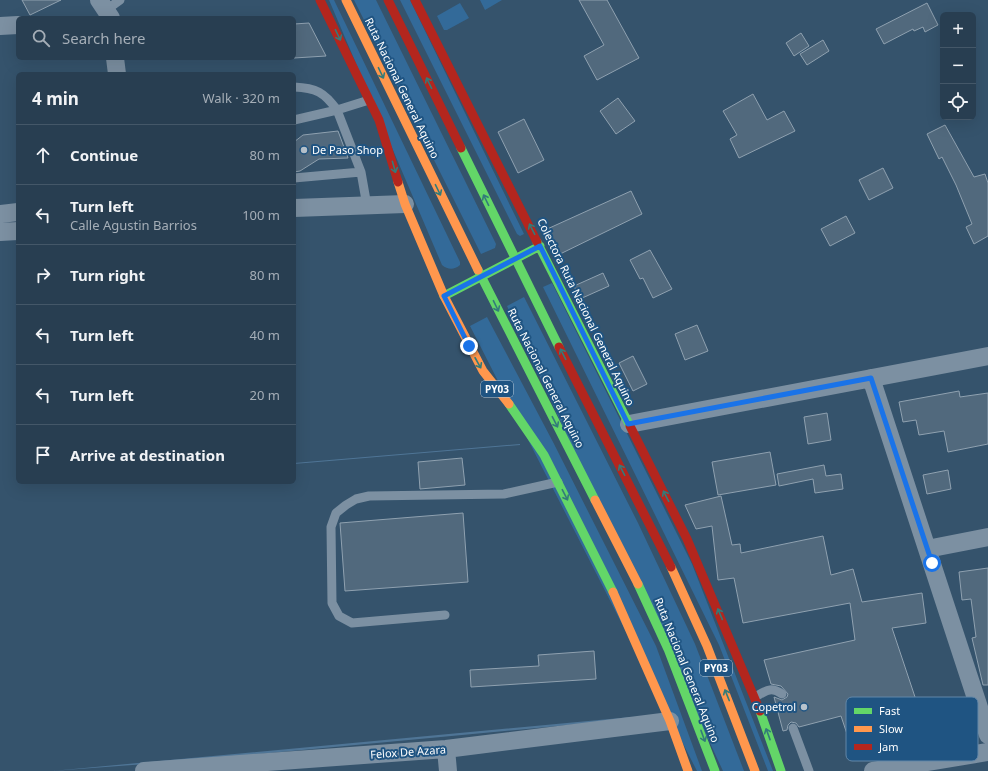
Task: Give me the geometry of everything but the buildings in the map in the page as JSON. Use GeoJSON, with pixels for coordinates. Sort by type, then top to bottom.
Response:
{"type":"FeatureCollection","features":[{"type":"Feature","properties":{"kind":"main road","name":"PY03"},"geometry":{"type":"LineString","coordinates":[[320,0],[380,120],[405,204],[444,296],[483,371],[521,420],[544,455],[610,582],[670,721],[688,771]]}},
{"type":"Feature","properties":{"kind":"main road","name":"Ruta Nacional General Aquino"},"geometry":{"type":"LineString","coordinates":[[346,0],[504,323],[638,584],[668,649],[715,771]]}},
{"type":"Feature","properties":{"kind":"main road","name":"PY03"},"geometry":{"type":"LineString","coordinates":[[388,0],[538,305],[671,567],[707,646],[755,771]]}},
{"type":"Feature","properties":{"kind":"main road","name":"Colectora Ruta Nacional General Aquino"},"geometry":{"type":"LineString","coordinates":[[415,0],[687,539],[755,697],[781,771]]}},
{"type":"Feature","properties":{"kind":"main road"},"geometry":{"type":"LineString","coordinates":[[444,296],[540,246]]}},
{"type":"Feature","properties":{"kind":"street"},"geometry":{"type":"LineString","coordinates":[[0,26],[16,25]]}},
{"type":"Feature","properties":{"kind":"street"},"geometry":{"type":"LineString","coordinates":[[115,60],[117,72]]}},
{"type":"Feature","properties":{"kind":"street"},"geometry":{"type":"LineString","coordinates":[[296,208],[405,204]]}},
{"type":"Feature","properties":{"kind":"street"},"geometry":{"type":"LineString","coordinates":[[0,214],[16,212]]}},
{"type":"Feature","properties":{"kind":"street"},"geometry":{"type":"LineString","coordinates":[[0,232],[16,231]]}},
{"type":"Feature","properties":{"kind":"street"},"geometry":{"type":"LineString","coordinates":[[628,424],[988,356]]}},
{"type":"Feature","properties":{"kind":"street"},"geometry":{"type":"LineString","coordinates":[[871,378],[976,697]]}},
{"type":"Feature","properties":{"kind":"street"},"geometry":{"type":"LineString","coordinates":[[927,549],[988,537]]}},
{"type":"Feature","properties":{"kind":"street"},"geometry":{"type":"LineString","coordinates":[[978,703],[988,733]]}},
{"type":"Feature","properties":{"kind":"street","name":"Felox De Azara"},"geometry":{"type":"LineString","coordinates":[[144,771],[446,749],[670,721]]}},
{"type":"Feature","properties":{"kind":"street"},"geometry":{"type":"LineString","coordinates":[[446,749],[448,771]]}},
{"type":"Feature","properties":{"kind":"street"},"geometry":{"type":"LineString","coordinates":[[978,754],[988,752]]}},
{"type":"Feature","properties":{"kind":"street"},"geometry":{"type":"LineString","coordinates":[[873,771],[934,761]]}},
{"type":"Feature","properties":{"kind":"lane"},"geometry":{"type":"LineString","coordinates":[[296,87],[312,88],[327,96],[337,110],[361,172],[367,206]]}},
{"type":"Feature","properties":{"kind":"lane"},"geometry":{"type":"LineString","coordinates":[[296,120],[337,110],[370,100]]}},
{"type":"Feature","properties":{"kind":"lane"},"geometry":{"type":"LineString","coordinates":[[296,178],[361,172]]}},
{"type":"Feature","properties":{"kind":"lane"},"geometry":{"type":"LineString","coordinates":[[445,615],[352,623],[339,616],[332,603],[331,527],[336,513],[356,499],[369,496],[504,494],[558,482]]}},
{"type":"Feature","properties":{"kind":"lane"},"geometry":{"type":"LineString","coordinates":[[755,697],[771,689],[774,689],[782,694]]}},
{"type":"Feature","properties":{"kind":"lane"},"geometry":{"type":"LineString","coordinates":[[793,728],[809,771]]}},
{"type":"Feature","properties":{"kind":"shaded area"},"geometry":{"type":"Polygon","coordinates":[[[329,0],[334,0],[460,262],[460,265],[456,268],[449,269],[442,265],[329,0]]]}},
{"type":"Feature","properties":{"kind":"shaded area"},"geometry":{"type":"Polygon","coordinates":[[[354,0],[376,0],[496,244],[495,248],[481,254],[354,0]]]}},
{"type":"Feature","properties":{"kind":"shaded area"},"geometry":{"type":"Polygon","coordinates":[[[400,0],[410,0],[524,234],[520,236],[517,234],[400,0]]]}},
{"type":"Feature","properties":{"kind":"shaded area"},"geometry":{"type":"Polygon","coordinates":[[[480,0],[502,0],[485,10],[480,0]]]}},
{"type":"Feature","properties":{"kind":"shaded area"},"geometry":{"type":"Polygon","coordinates":[[[460,3],[469,18],[447,30],[444,30],[437,16],[460,3]]]}},
{"type":"Feature","properties":{"kind":"shaded area"},"geometry":{"type":"Polygon","coordinates":[[[552,283],[692,564],[773,771],[768,771],[719,645],[543,287],[552,283]]]}},
{"type":"Feature","properties":{"kind":"shaded area"},"geometry":{"type":"Polygon","coordinates":[[[524,297],[638,523],[695,644],[744,771],[723,771],[507,306],[524,297]]]}},
{"type":"Feature","properties":{"kind":"shaded area"},"geometry":{"type":"Polygon","coordinates":[[[487,317],[553,442],[656,646],[702,771],[697,771],[470,326],[487,317]]]}},
{"type":"Feature","properties":{"kind":"shaded area"},"geometry":{"type":"Polygon","coordinates":[[[520,444],[296,464],[296,463],[520,444]]]}},
{"type":"Feature","properties":{"kind":"shaded area"},"geometry":{"type":"Polygon","coordinates":[[[631,717],[632,719],[186,761],[52,771],[631,717]]]}},
{"type":"Feature","properties":{"kind":"traffic: fast"},"geometry":{"type":"LineString","coordinates":[[461,148],[559,347]]}},
{"type":"Feature","properties":{"kind":"traffic: fast"},"geometry":{"type":"LineString","coordinates":[[537,242],[630,426]]}},
{"type":"Feature","properties":{"kind":"traffic: fast"},"geometry":{"type":"LineString","coordinates":[[444,296],[540,246]]}},
{"type":"Feature","properties":{"kind":"traffic: fast"},"geometry":{"type":"LineString","coordinates":[[478,270],[595,500]]}},
{"type":"Feature","properties":{"kind":"traffic: fast"},"geometry":{"type":"LineString","coordinates":[[509,404],[544,455],[613,592]]}},
{"type":"Feature","properties":{"kind":"traffic: fast"},"geometry":{"type":"LineString","coordinates":[[638,584],[668,649],[715,771]]}},
{"type":"Feature","properties":{"kind":"traffic: fast"},"geometry":{"type":"LineString","coordinates":[[760,711],[781,771]]}},
{"type":"Feature","properties":{"kind":"traffic: slow"},"geometry":{"type":"LineString","coordinates":[[346,0],[478,270]]}},
{"type":"Feature","properties":{"kind":"traffic: slow"},"geometry":{"type":"LineString","coordinates":[[398,182],[405,204],[444,296],[483,371],[509,404]]}},
{"type":"Feature","properties":{"kind":"traffic: slow"},"geometry":{"type":"LineString","coordinates":[[595,500],[638,584]]}},
{"type":"Feature","properties":{"kind":"traffic: slow"},"geometry":{"type":"LineString","coordinates":[[671,567],[707,646],[755,771]]}},
{"type":"Feature","properties":{"kind":"traffic: slow"},"geometry":{"type":"LineString","coordinates":[[613,592],[670,721],[688,771]]}},
{"type":"Feature","properties":{"kind":"traffic: jam"},"geometry":{"type":"LineString","coordinates":[[320,0],[379,120],[398,182]]}},
{"type":"Feature","properties":{"kind":"traffic: jam"},"geometry":{"type":"LineString","coordinates":[[388,0],[461,148]]}},
{"type":"Feature","properties":{"kind":"traffic: jam"},"geometry":{"type":"LineString","coordinates":[[415,0],[537,242]]}},
{"type":"Feature","properties":{"kind":"traffic: jam"},"geometry":{"type":"LineString","coordinates":[[559,347],[671,567]]}},
{"type":"Feature","properties":{"kind":"traffic: jam"},"geometry":{"type":"LineString","coordinates":[[630,426],[687,539],[760,711]]}},
{"type":"Feature","properties":{"kind":"place","name":"De Paso Shop"},"geometry":{"type":"Point","coordinates":[304,150]}},
{"type":"Feature","properties":{"kind":"place","name":"Copetrol"},"geometry":{"type":"Point","coordinates":[804,707]}},
{"type":"Feature","properties":{"kind":"route"},"geometry":{"type":"LineString","coordinates":[[469,346],[444,296],[540,246],[628,424],[871,378],[932,563]]}}]}
